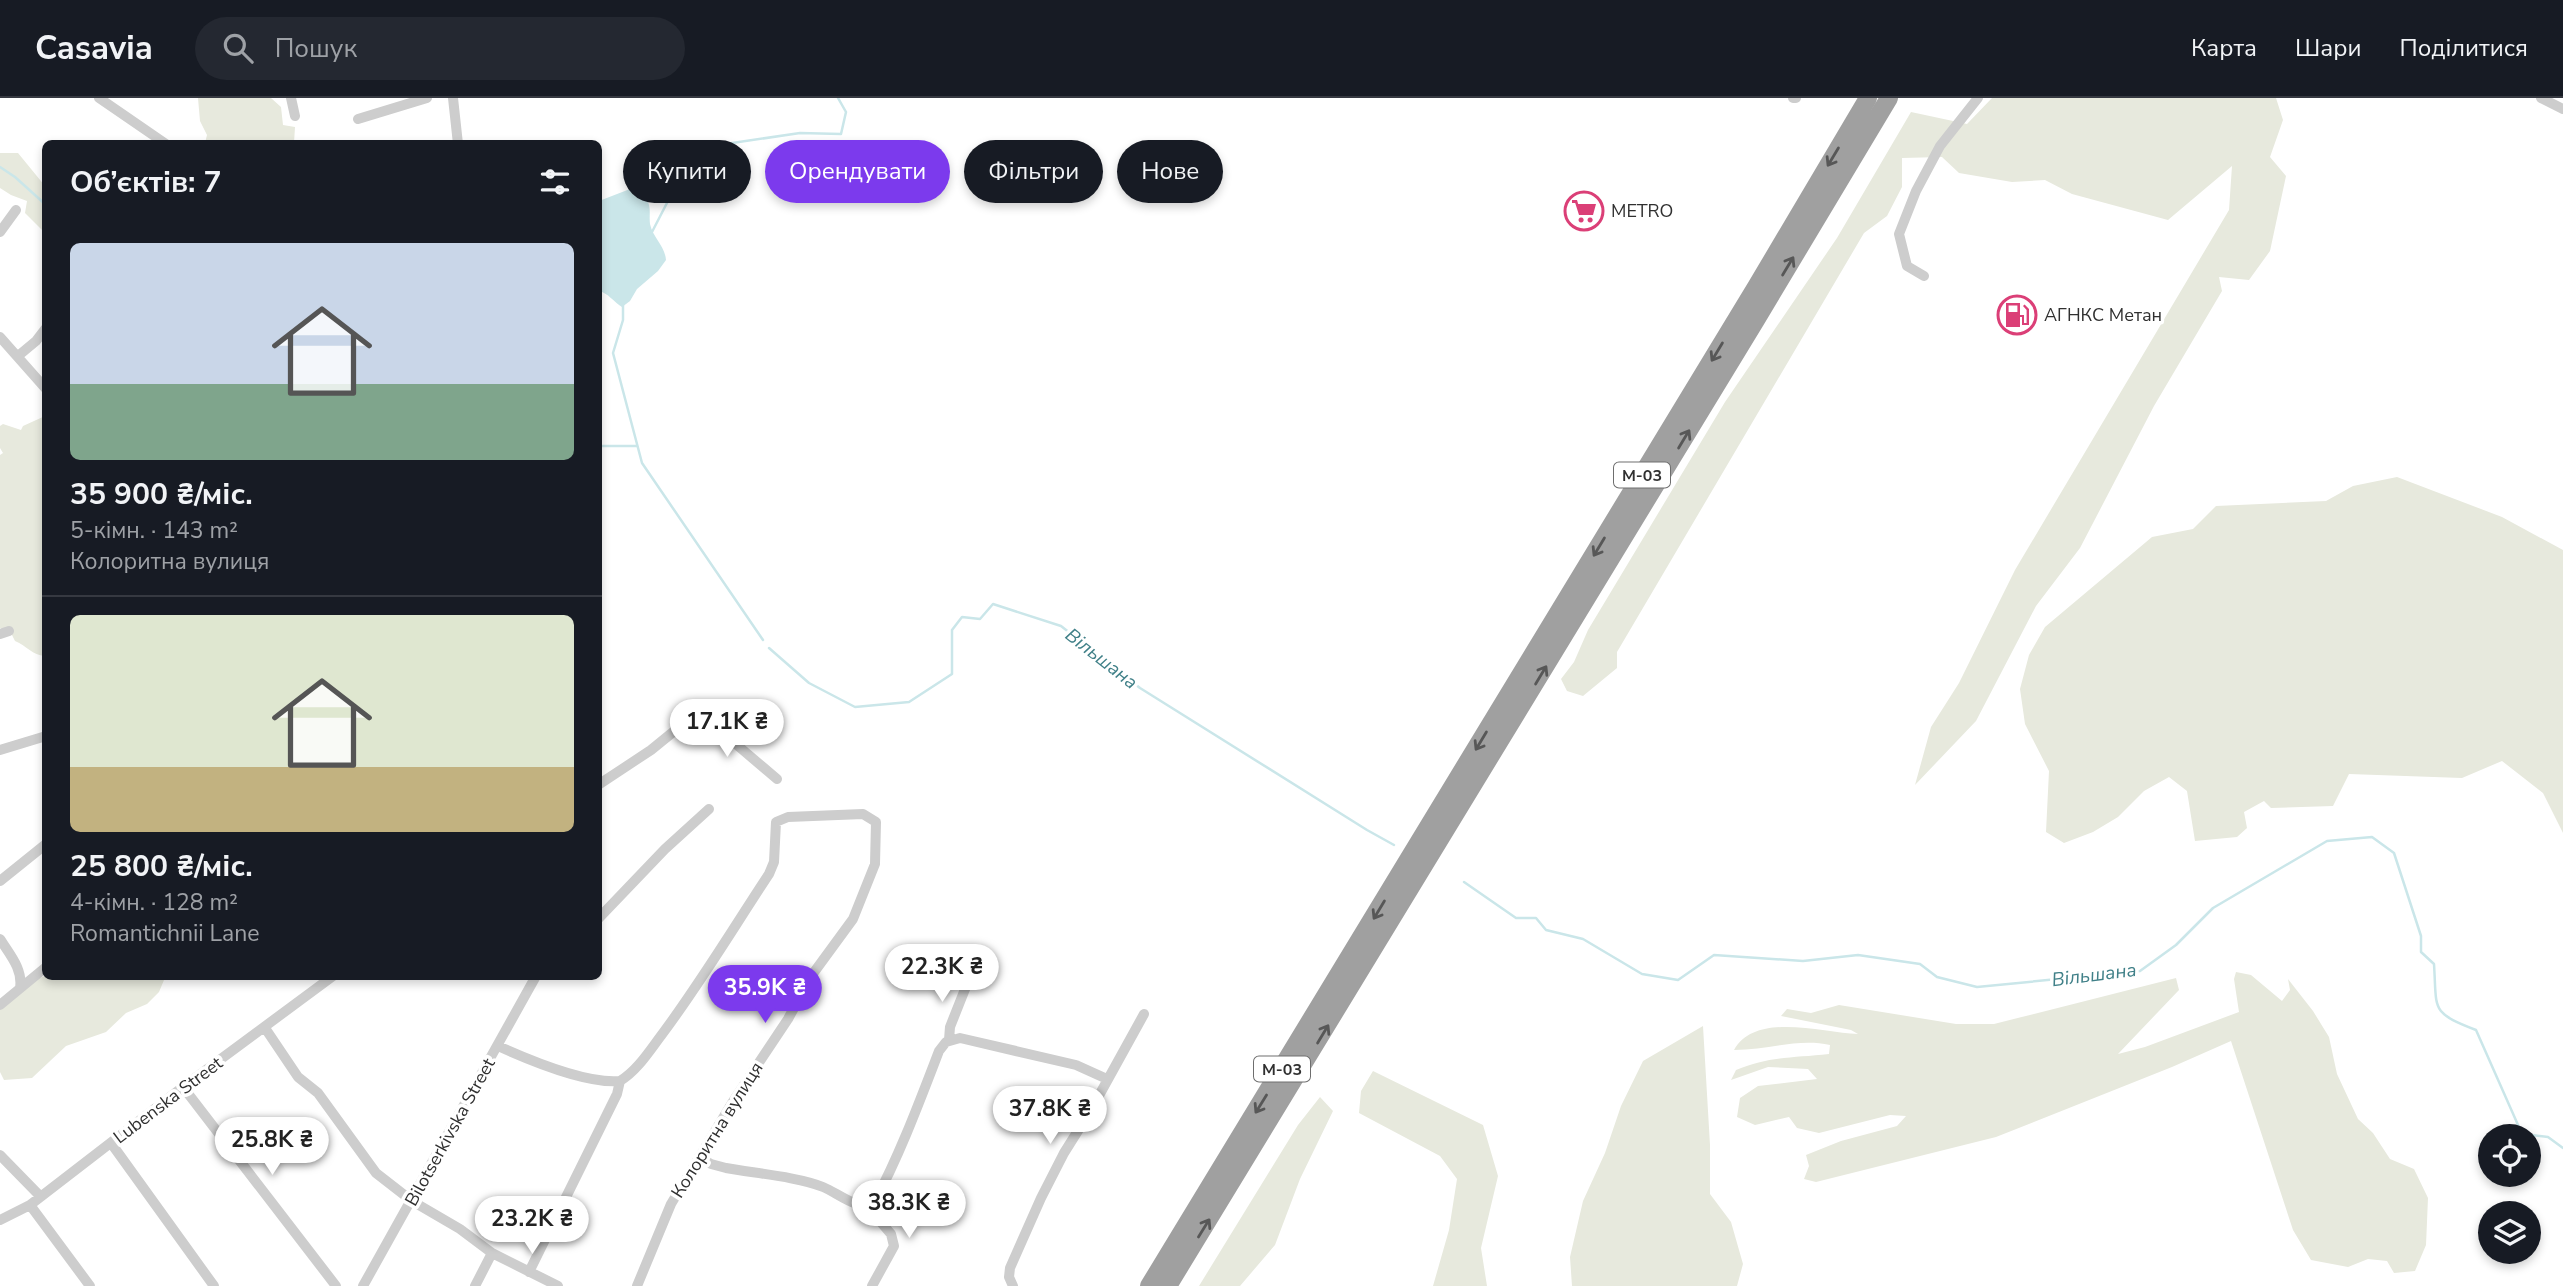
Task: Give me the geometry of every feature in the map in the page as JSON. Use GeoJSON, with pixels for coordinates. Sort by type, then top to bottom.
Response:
{"type":"FeatureCollection","features":[{"type":"Feature","properties":{"kind":"highway","name":"М-03"},"geometry":{"type":"LineString","coordinates":[[1149,1286],[1742,311],[1868,98]]}},
{"type":"Feature","properties":{"kind":"highway","name":"М-03"},"geometry":{"type":"LineString","coordinates":[[1168,1286],[1889,98]]}},
{"type":"Feature","properties":{"kind":"street"},"geometry":{"type":"LineString","coordinates":[[99,98],[160,140]]}},
{"type":"Feature","properties":{"kind":"street"},"geometry":{"type":"LineString","coordinates":[[291,98],[295,116]]}},
{"type":"Feature","properties":{"kind":"street"},"geometry":{"type":"LineString","coordinates":[[358,119],[427,98]]}},
{"type":"Feature","properties":{"kind":"street"},"geometry":{"type":"LineString","coordinates":[[453,98],[458,140]]}},
{"type":"Feature","properties":{"kind":"street"},"geometry":{"type":"LineString","coordinates":[[1924,276],[1907,266],[1899,234],[1916,191],[1940,146],[1978,98]]}},
{"type":"Feature","properties":{"kind":"street"},"geometry":{"type":"LineString","coordinates":[[2542,98],[2558,104]]}},
{"type":"Feature","properties":{"kind":"street"},"geometry":{"type":"LineString","coordinates":[[0,232],[16,210]]}},
{"type":"Feature","properties":{"kind":"street"},"geometry":{"type":"LineString","coordinates":[[18,356],[42,333]]}},
{"type":"Feature","properties":{"kind":"street"},"geometry":{"type":"LineString","coordinates":[[0,337],[42,384]]}},
{"type":"Feature","properties":{"kind":"street"},"geometry":{"type":"LineString","coordinates":[[602,782],[651,750],[694,715],[710,722],[777,779]]}},
{"type":"Feature","properties":{"kind":"street"},"geometry":{"type":"LineString","coordinates":[[0,750],[42,737]]}},
{"type":"Feature","properties":{"kind":"street"},"geometry":{"type":"LineString","coordinates":[[602,915],[665,849],[709,809]]}},
{"type":"Feature","properties":{"kind":"street","name":"Колоритна вулиця"},"geometry":{"type":"LineString","coordinates":[[620,1081],[639,1065],[684,1004],[769,874],[774,862],[775,822],[788,817],[863,814],[876,822],[875,864],[853,919],[812,975],[788,1019],[739,1091],[671,1204],[637,1286]]}},
{"type":"Feature","properties":{"kind":"street"},"geometry":{"type":"LineString","coordinates":[[0,881],[42,847]]}},
{"type":"Feature","properties":{"kind":"street"},"geometry":{"type":"LineString","coordinates":[[0,939],[22,978],[20,988]]}},
{"type":"Feature","properties":{"kind":"street"},"geometry":{"type":"LineString","coordinates":[[0,1005],[42,970]]}},
{"type":"Feature","properties":{"kind":"street"},"geometry":{"type":"LineString","coordinates":[[949,1040],[950,1027],[971,974]]}},
{"type":"Feature","properties":{"kind":"street","name":"Lubenska Street"},"geometry":{"type":"LineString","coordinates":[[0,1220],[30,1205],[328,980]]}},
{"type":"Feature","properties":{"kind":"street","name":"Bilotserkivska Street"},"geometry":{"type":"LineString","coordinates":[[363,1286],[534,980]]}},
{"type":"Feature","properties":{"kind":"street"},"geometry":{"type":"LineString","coordinates":[[1013,1286],[1009,1277],[1010,1268],[1041,1198],[1144,1014]]}},
{"type":"Feature","properties":{"kind":"street"},"geometry":{"type":"LineString","coordinates":[[265,1028],[298,1077],[318,1093],[376,1173],[412,1201],[452,1223],[492,1253],[558,1286]]}},
{"type":"Feature","properties":{"kind":"street"},"geometry":{"type":"LineString","coordinates":[[699,1157],[726,1168],[819,1185],[859,1205],[867,1206],[874,1203],[890,1172],[913,1121],[939,1051],[949,1040],[960,1038],[1076,1065],[1107,1079]]}},
{"type":"Feature","properties":{"kind":"street"},"geometry":{"type":"LineString","coordinates":[[498,1046],[540,1064],[598,1080],[620,1081],[611,1107],[529,1272]]}},
{"type":"Feature","properties":{"kind":"street"},"geometry":{"type":"LineString","coordinates":[[183,1087],[336,1286]]}},
{"type":"Feature","properties":{"kind":"street"},"geometry":{"type":"LineString","coordinates":[[111,1143],[214,1286]]}},
{"type":"Feature","properties":{"kind":"street"},"geometry":{"type":"LineString","coordinates":[[0,1155],[40,1196]]}},
{"type":"Feature","properties":{"kind":"street"},"geometry":{"type":"LineString","coordinates":[[30,1205],[90,1286]]}},
{"type":"Feature","properties":{"kind":"street"},"geometry":{"type":"LineString","coordinates":[[867,1206],[891,1234],[894,1246],[873,1286]]}},
{"type":"Feature","properties":{"kind":"street"},"geometry":{"type":"LineString","coordinates":[[475,1286],[492,1253]]}},
{"type":"Feature","properties":{"kind":"shaded area"},"geometry":{"type":"Polygon","coordinates":[[[198,98],[271,98],[281,107],[283,125],[295,127],[294,140],[206,140],[207,135],[200,121],[198,98]]]}},
{"type":"Feature","properties":{"kind":"shaded area"},"geometry":{"type":"Polygon","coordinates":[[[1992,98],[2276,98],[2283,120],[2270,157],[2286,176],[2270,251],[2249,280],[2219,277],[2222,291],[2154,406],[2080,548],[2036,606],[1976,721],[1915,785],[1931,727],[1959,683],[2015,570],[2229,210],[2232,166],[2168,220],[2072,194],[2045,180],[2012,182],[1959,173],[1942,157],[1902,158],[1902,187],[1887,216],[1864,233],[1617,652],[1617,668],[1583,696],[1567,691],[1561,679],[1574,662],[1588,630],[1725,402],[1837,238],[1911,112],[1967,124],[1992,98]]]}},
{"type":"Feature","properties":{"kind":"shaded area"},"geometry":{"type":"Polygon","coordinates":[[[0,153],[18,153],[42,182],[42,230],[25,213],[27,201],[0,188],[0,153]]]}},
{"type":"Feature","properties":{"kind":"shaded area"},"geometry":{"type":"Polygon","coordinates":[[[42,417],[42,655],[15,641],[12,635],[0,628],[0,455],[3,453],[0,448],[0,426],[3,424],[21,430],[23,426],[42,417]]]}},
{"type":"Feature","properties":{"kind":"shaded area"},"geometry":{"type":"Polygon","coordinates":[[[2397,477],[2502,517],[2563,550],[2563,833],[2543,793],[2502,761],[2462,778],[2349,774],[2333,806],[2271,808],[2264,801],[2244,812],[2247,828],[2237,837],[2195,841],[2187,791],[2169,777],[2144,791],[2118,817],[2093,832],[2064,843],[2046,832],[2049,771],[2025,724],[2020,689],[2029,655],[2045,627],[2152,537],[2193,529],[2216,506],[2326,501],[2353,486],[2397,477]]]}},
{"type":"Feature","properties":{"kind":"shaded area"},"geometry":{"type":"Polygon","coordinates":[[[2236,972],[2251,975],[2282,1001],[2290,990],[2288,979],[2329,1037],[2337,1074],[2358,1119],[2373,1133],[2390,1159],[2414,1169],[2428,1198],[2426,1245],[2415,1271],[2394,1273],[2387,1261],[2368,1259],[2348,1267],[2311,1260],[2293,1230],[2231,1041],[1996,1137],[1816,1182],[1804,1179],[1809,1166],[1806,1155],[1841,1141],[1897,1126],[1906,1116],[1890,1115],[1819,1133],[1797,1128],[1789,1117],[1755,1125],[1737,1117],[1740,1098],[1758,1086],[1817,1079],[1808,1069],[1768,1067],[1731,1080],[1736,1070],[1771,1060],[1829,1054],[1830,1045],[1806,1043],[1734,1050],[1744,1038],[1758,1031],[1791,1027],[1858,1034],[1851,1030],[1781,1016],[1787,1009],[1811,1013],[1839,1005],[1956,1024],[1994,1024],[2176,978],[2179,990],[2118,1054],[2145,1047],[2239,1012],[2234,979],[2236,972]]]}},
{"type":"Feature","properties":{"kind":"shaded area"},"geometry":{"type":"Polygon","coordinates":[[[37,979],[164,980],[159,992],[147,1004],[126,1013],[106,1032],[66,1046],[32,1078],[4,1080],[0,1072],[0,1006],[37,979]]]}},
{"type":"Feature","properties":{"kind":"shaded area"},"geometry":{"type":"Polygon","coordinates":[[[1703,1026],[1710,1194],[1731,1222],[1743,1264],[1737,1286],[1572,1286],[1570,1257],[1583,1201],[1605,1153],[1621,1106],[1643,1061],[1703,1026]]]}},
{"type":"Feature","properties":{"kind":"shaded area"},"geometry":{"type":"Polygon","coordinates":[[[1373,1071],[1483,1125],[1498,1176],[1481,1248],[1487,1286],[1433,1286],[1449,1230],[1457,1179],[1440,1156],[1359,1113],[1361,1091],[1373,1071]]]}},
{"type":"Feature","properties":{"kind":"shaded area"},"geometry":{"type":"Polygon","coordinates":[[[1320,1097],[1333,1111],[1300,1179],[1275,1245],[1240,1286],[1199,1286],[1298,1125],[1320,1097]]]}},
{"type":"Feature","properties":{"kind":"water"},"geometry":{"type":"Polygon","coordinates":[[[623,192],[623,203],[648,203],[650,224],[664,250],[666,260],[622,307],[602,293],[602,200],[623,192]]]}},
{"type":"Feature","properties":{"kind":"waterway","name":"Вільшана"},"geometry":{"type":"LineString","coordinates":[[652,232],[669,199],[712,146],[800,133],[841,134],[846,112],[838,98]]}},
{"type":"Feature","properties":{"kind":"waterway"},"geometry":{"type":"LineString","coordinates":[[0,167],[42,201]]}},
{"type":"Feature","properties":{"kind":"waterway","name":"Вільшана"},"geometry":{"type":"LineString","coordinates":[[623,305],[623,320],[613,353],[642,463],[763,640]]}},
{"type":"Feature","properties":{"kind":"waterway"},"geometry":{"type":"LineString","coordinates":[[602,446],[637,446]]}},
{"type":"Feature","properties":{"kind":"waterway","name":"Вільшана"},"geometry":{"type":"LineString","coordinates":[[769,648],[809,683],[855,707],[909,702],[952,674],[952,630],[962,617],[980,619],[993,604],[1061,626],[1140,688],[1394,845]]}},
{"type":"Feature","properties":{"kind":"waterway","name":"Вільшана"},"geometry":{"type":"LineString","coordinates":[[1464,882],[1516,918],[1536,918],[1546,930],[1583,939],[1642,974],[1678,980],[1714,955],[1803,961],[1858,955],[1920,964],[1937,977],[1977,987],[2140,971],[2176,945],[2213,908],[2327,841],[2372,837],[2394,853],[2421,936],[2421,952],[2434,964],[2436,1001],[2439,1008],[2450,1019],[2476,1030],[2522,1134],[2548,1137],[2563,1148]]}},
{"type":"Feature","properties":{"kind":"place","name":"METRO"},"geometry":{"type":"Point","coordinates":[1584,211]}},
{"type":"Feature","properties":{"kind":"place","name":"АГНКС Метан"},"geometry":{"type":"Point","coordinates":[2017,315]}}]}
